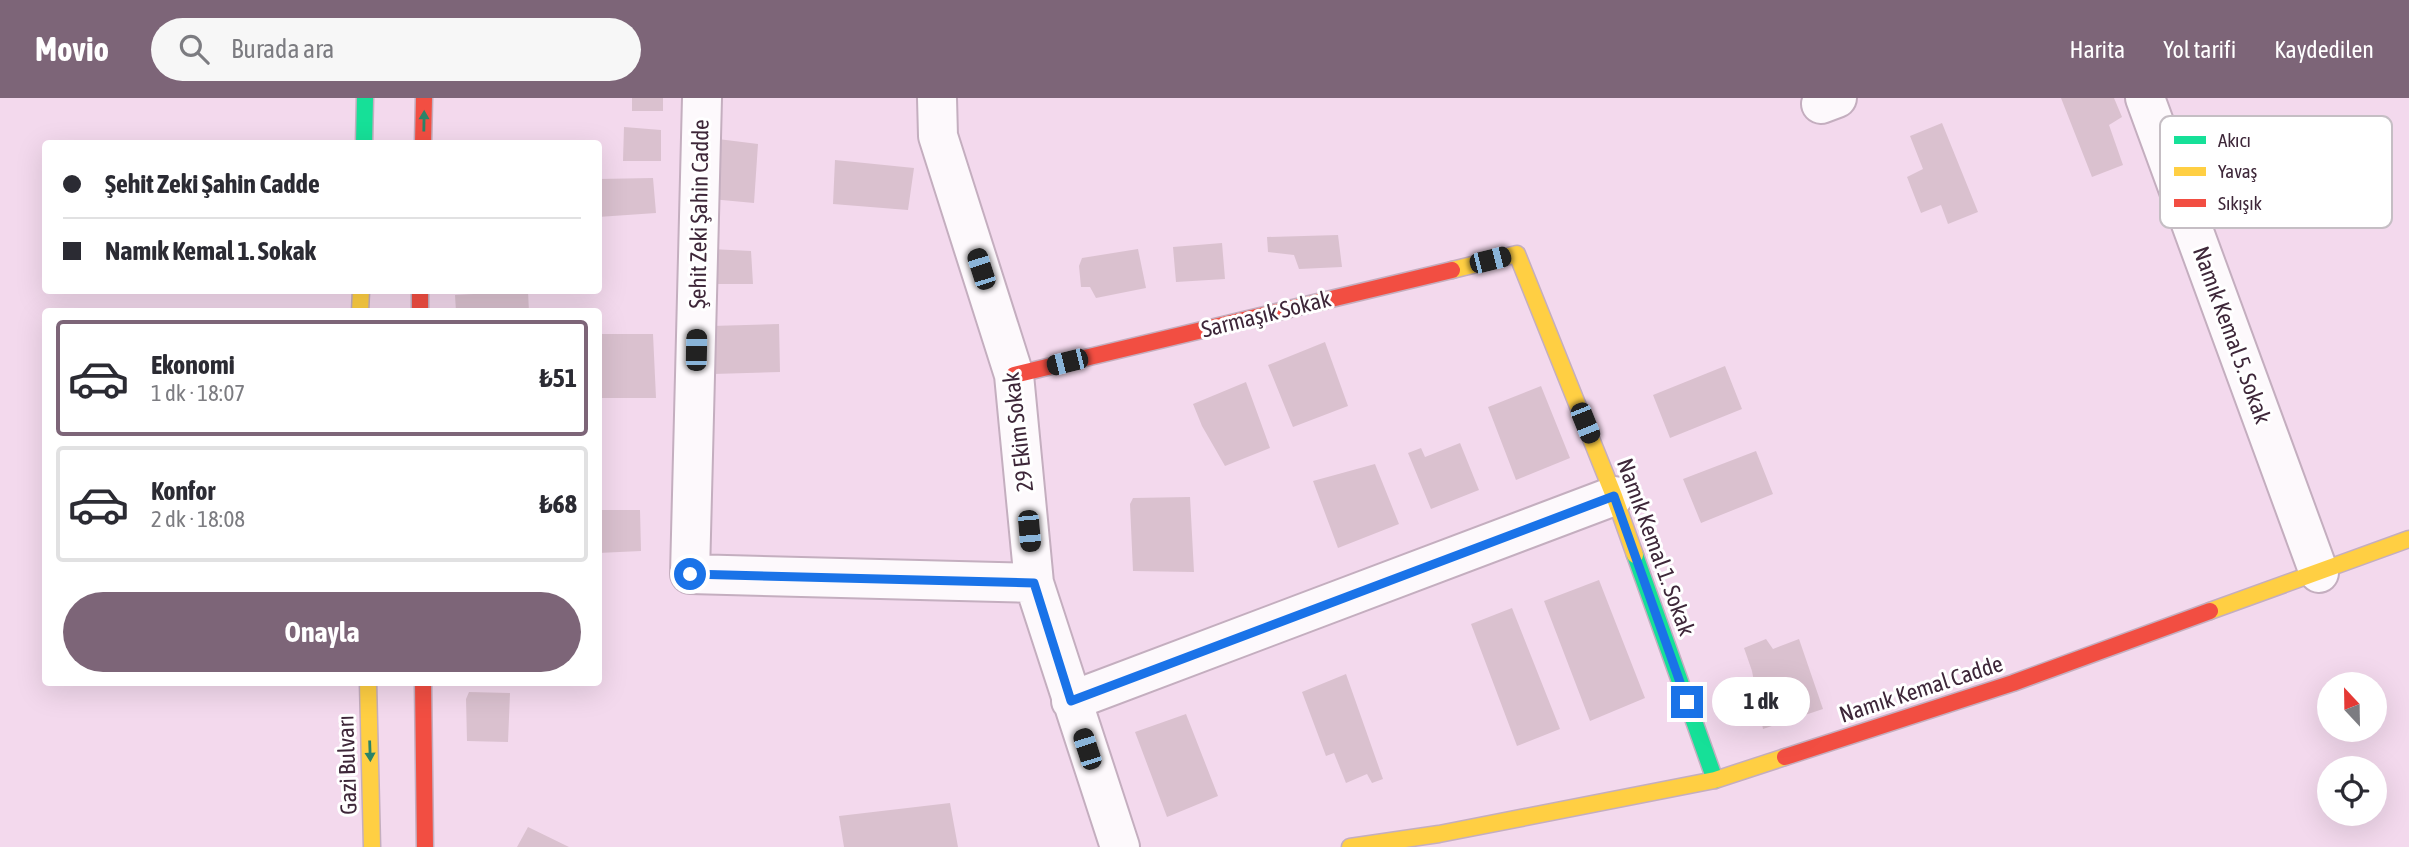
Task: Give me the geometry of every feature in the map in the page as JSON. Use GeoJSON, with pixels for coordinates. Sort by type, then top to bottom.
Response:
{"type":"FeatureCollection","features":[{"type":"Feature","properties":{"kind":"street"},"geometry":{"type":"LineString","coordinates":[[364,140],[365,98]]}},
{"type":"Feature","properties":{"kind":"street"},"geometry":{"type":"LineString","coordinates":[[424,98],[424,140]]}},
{"type":"Feature","properties":{"kind":"street","name":"Şehit Zeki Şahin Cadde"},"geometry":{"type":"LineString","coordinates":[[702,98],[690,574],[1034,583]]}},
{"type":"Feature","properties":{"kind":"street","name":"29 Ekim Sokak"},"geometry":{"type":"LineString","coordinates":[[937,98],[938,136],[1014,375],[1034,583],[1120,847]]}},
{"type":"Feature","properties":{"kind":"street","name":"Namık Kemal 5. Sokak"},"geometry":{"type":"LineString","coordinates":[[2145,98],[2160,139]]}},
{"type":"Feature","properties":{"kind":"street","name":"Namık Kemal 5. Sokak"},"geometry":{"type":"LineString","coordinates":[[2193,228],[2319,573]]}},
{"type":"Feature","properties":{"kind":"street","name":"Sarmaşık Sokak"},"geometry":{"type":"LineString","coordinates":[[1014,375],[1517,254]]}},
{"type":"Feature","properties":{"kind":"street","name":"Namık Kemal 1. Sokak"},"geometry":{"type":"LineString","coordinates":[[1517,254],[1614,496],[1715,780]]}},
{"type":"Feature","properties":{"kind":"street"},"geometry":{"type":"LineString","coordinates":[[1071,701],[1614,496]]}},
{"type":"Feature","properties":{"kind":"street","name":"Namık Kemal Cadde"},"geometry":{"type":"LineString","coordinates":[[1350,847],[1440,841],[1715,780],[2013,683],[2409,539]]}},
{"type":"Feature","properties":{"kind":"street","name":"Gazi Bulvarı"},"geometry":{"type":"LineString","coordinates":[[368,686],[372,847]]}},
{"type":"Feature","properties":{"kind":"street"},"geometry":{"type":"LineString","coordinates":[[423,686],[425,847]]}},
{"type":"Feature","properties":{"kind":"building"},"geometry":{"type":"Polygon","coordinates":[[[632,98],[663,98],[663,111],[632,111],[632,98]]]}},
{"type":"Feature","properties":{"kind":"building"},"geometry":{"type":"Polygon","coordinates":[[[2061,98],[2114,98],[2122,117],[2109,125],[2123,165],[2092,177],[2061,98]]]}},
{"type":"Feature","properties":{"kind":"building"},"geometry":{"type":"Polygon","coordinates":[[[1942,123],[1978,212],[1948,224],[1941,205],[1921,213],[1907,177],[1923,169],[1910,136],[1942,123]]]}},
{"type":"Feature","properties":{"kind":"building"},"geometry":{"type":"Polygon","coordinates":[[[624,127],[661,130],[661,161],[623,161],[624,127]]]}},
{"type":"Feature","properties":{"kind":"building"},"geometry":{"type":"Polygon","coordinates":[[[718,139],[758,144],[754,203],[711,199],[718,139]]]}},
{"type":"Feature","properties":{"kind":"building"},"geometry":{"type":"Polygon","coordinates":[[[835,160],[914,168],[908,210],[833,204],[835,160]]]}},
{"type":"Feature","properties":{"kind":"building"},"geometry":{"type":"Polygon","coordinates":[[[653,178],[656,213],[602,217],[602,179],[653,178]]]}},
{"type":"Feature","properties":{"kind":"building"},"geometry":{"type":"Polygon","coordinates":[[[1338,235],[1342,267],[1299,269],[1294,255],[1268,252],[1267,237],[1338,235]]]}},
{"type":"Feature","properties":{"kind":"building"},"geometry":{"type":"Polygon","coordinates":[[[1222,243],[1225,279],[1176,282],[1173,247],[1222,243]]]}},
{"type":"Feature","properties":{"kind":"building"},"geometry":{"type":"Polygon","coordinates":[[[711,249],[751,251],[753,284],[711,284],[711,249]]]}},
{"type":"Feature","properties":{"kind":"building"},"geometry":{"type":"Polygon","coordinates":[[[1138,249],[1146,288],[1096,298],[1090,287],[1081,287],[1079,266],[1082,258],[1138,249]]]}},
{"type":"Feature","properties":{"kind":"building"},"geometry":{"type":"Polygon","coordinates":[[[528,294],[529,308],[456,308],[455,295],[528,294]]]}},
{"type":"Feature","properties":{"kind":"building"},"geometry":{"type":"Polygon","coordinates":[[[779,324],[780,372],[713,374],[711,326],[779,324]]]}},
{"type":"Feature","properties":{"kind":"building"},"geometry":{"type":"Polygon","coordinates":[[[602,334],[653,334],[656,398],[602,398],[602,334]]]}},
{"type":"Feature","properties":{"kind":"building"},"geometry":{"type":"Polygon","coordinates":[[[1325,342],[1348,406],[1293,427],[1268,365],[1325,342]]]}},
{"type":"Feature","properties":{"kind":"building"},"geometry":{"type":"Polygon","coordinates":[[[1725,366],[1742,409],[1670,438],[1653,395],[1725,366]]]}},
{"type":"Feature","properties":{"kind":"building"},"geometry":{"type":"Polygon","coordinates":[[[1246,382],[1270,448],[1225,466],[1193,404],[1246,382]]]}},
{"type":"Feature","properties":{"kind":"building"},"geometry":{"type":"Polygon","coordinates":[[[1541,386],[1570,458],[1516,480],[1488,407],[1541,386]]]}},
{"type":"Feature","properties":{"kind":"building"},"geometry":{"type":"Polygon","coordinates":[[[1460,443],[1479,490],[1431,509],[1408,453],[1421,448],[1425,457],[1460,443]]]}},
{"type":"Feature","properties":{"kind":"building"},"geometry":{"type":"Polygon","coordinates":[[[1756,451],[1773,494],[1701,523],[1683,479],[1756,451]]]}},
{"type":"Feature","properties":{"kind":"building"},"geometry":{"type":"Polygon","coordinates":[[[1375,464],[1399,524],[1338,548],[1313,481],[1375,464]]]}},
{"type":"Feature","properties":{"kind":"building"},"geometry":{"type":"Polygon","coordinates":[[[1190,497],[1194,572],[1133,571],[1130,504],[1133,498],[1190,497]]]}},
{"type":"Feature","properties":{"kind":"building"},"geometry":{"type":"Polygon","coordinates":[[[602,510],[640,510],[641,551],[602,553],[602,510]]]}},
{"type":"Feature","properties":{"kind":"building"},"geometry":{"type":"Polygon","coordinates":[[[1599,580],[1645,698],[1590,721],[1544,601],[1599,580]]]}},
{"type":"Feature","properties":{"kind":"building"},"geometry":{"type":"Polygon","coordinates":[[[1512,608],[1560,729],[1517,746],[1471,624],[1512,608]]]}},
{"type":"Feature","properties":{"kind":"building"},"geometry":{"type":"Polygon","coordinates":[[[1766,639],[1773,649],[1799,639],[1823,709],[1763,729],[1752,671],[1744,648],[1766,639]]]}},
{"type":"Feature","properties":{"kind":"building"},"geometry":{"type":"Polygon","coordinates":[[[1346,674],[1383,779],[1372,783],[1367,774],[1346,783],[1334,753],[1326,756],[1302,692],[1346,674]]]}},
{"type":"Feature","properties":{"kind":"building"},"geometry":{"type":"Polygon","coordinates":[[[469,692],[510,693],[508,742],[467,741],[466,699],[469,692]]]}},
{"type":"Feature","properties":{"kind":"building"},"geometry":{"type":"Polygon","coordinates":[[[1186,714],[1218,796],[1167,817],[1135,732],[1186,714]]]}},
{"type":"Feature","properties":{"kind":"building"},"geometry":{"type":"Polygon","coordinates":[[[950,803],[958,847],[844,847],[839,816],[950,803]]]}},
{"type":"Feature","properties":{"kind":"building"},"geometry":{"type":"Polygon","coordinates":[[[528,827],[569,847],[517,847],[528,827]]]}},
{"type":"Feature","properties":{"kind":"traffic: fast"},"geometry":{"type":"LineString","coordinates":[[364,140],[365,98]]}},
{"type":"Feature","properties":{"kind":"traffic: fast"},"geometry":{"type":"LineString","coordinates":[[1635,555],[1715,780]]}},
{"type":"Feature","properties":{"kind":"traffic: slow"},"geometry":{"type":"LineString","coordinates":[[1452,270],[1517,254],[1635,555]]}},
{"type":"Feature","properties":{"kind":"traffic: slow"},"geometry":{"type":"LineString","coordinates":[[360,308],[361,294]]}},
{"type":"Feature","properties":{"kind":"traffic: slow"},"geometry":{"type":"LineString","coordinates":[[2210,611],[2409,539]]}},
{"type":"Feature","properties":{"kind":"traffic: slow"},"geometry":{"type":"LineString","coordinates":[[368,686],[372,847]]}},
{"type":"Feature","properties":{"kind":"traffic: slow"},"geometry":{"type":"LineString","coordinates":[[1350,847],[1439,834],[1715,780],[1785,757]]}},
{"type":"Feature","properties":{"kind":"traffic: jam"},"geometry":{"type":"LineString","coordinates":[[423,140],[424,98]]}},
{"type":"Feature","properties":{"kind":"traffic: jam"},"geometry":{"type":"LineString","coordinates":[[1014,375],[1452,270]]}},
{"type":"Feature","properties":{"kind":"traffic: jam"},"geometry":{"type":"LineString","coordinates":[[420,294],[420,308]]}},
{"type":"Feature","properties":{"kind":"traffic: jam"},"geometry":{"type":"LineString","coordinates":[[1785,757],[2013,683],[2210,611]]}},
{"type":"Feature","properties":{"kind":"traffic: jam"},"geometry":{"type":"LineString","coordinates":[[423,686],[425,847]]}},
{"type":"Feature","properties":{"kind":"route"},"geometry":{"type":"LineString","coordinates":[[690,574],[1034,583],[1071,701],[1614,496],[1687,702]]}}]}
